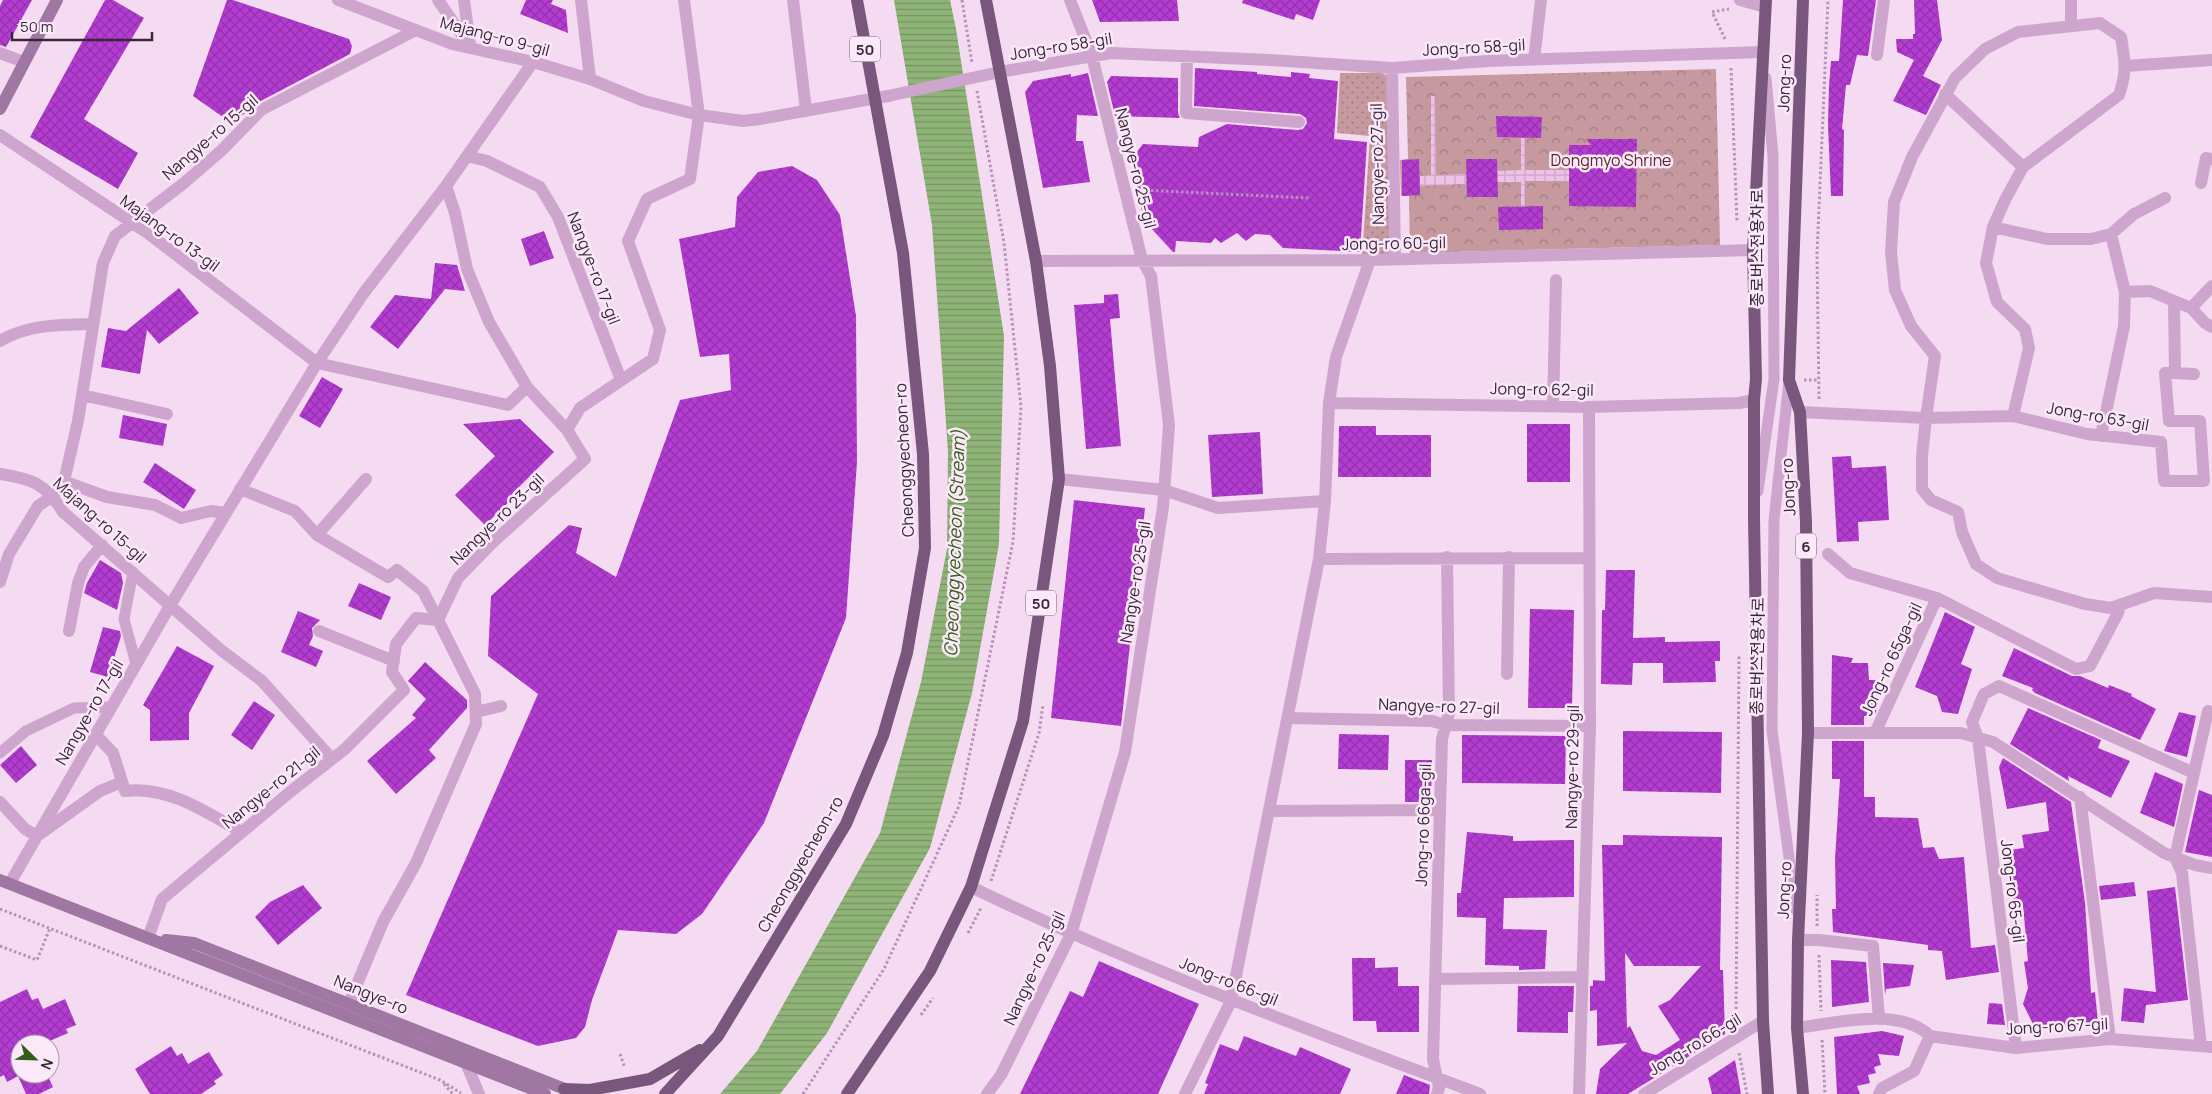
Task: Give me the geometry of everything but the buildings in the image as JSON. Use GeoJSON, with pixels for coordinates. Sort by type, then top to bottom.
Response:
{"type":"FeatureCollection","features":[{"type":"Feature","properties":{"kind":"main road"},"geometry":{"type":"LineString","coordinates":[[0,109],[56,0]]}},
{"type":"Feature","properties":{"kind":"main road","name":"Cheonggyecheon-ro"},"geometry":{"type":"LineString","coordinates":[[665,1094],[718,1036],[846,824],[883,736],[904,662],[926,548],[923,454],[903,252],[857,0]]}},
{"type":"Feature","properties":{"kind":"main road","name":"50"},"geometry":{"type":"LineString","coordinates":[[848,1093],[930,971],[972,887],[1024,721],[1059,479],[1050,366],[1036,261],[986,0]]}},
{"type":"Feature","properties":{"kind":"main road","name":"Jong-ro"},"geometry":{"type":"LineString","coordinates":[[1803,0],[1789,380],[1800,412],[1806,522],[1808,733],[1798,936],[1797,1028],[1804,1094]]}},
{"type":"Feature","properties":{"kind":"main road","name":"Jong-ro"},"geometry":{"type":"LineString","coordinates":[[1766,3],[1753,250],[1756,379],[1754,400],[1754,520],[1763,1021],[1768,1094]]}},
{"type":"Feature","properties":{"kind":"main road","name":"Nangye-ro"},"geometry":{"type":"LineString","coordinates":[[5,881],[544,1094]]}},
{"type":"Feature","properties":{"kind":"main road","name":"Nangye-ro"},"geometry":{"type":"LineString","coordinates":[[148,938],[194,943],[578,1094]]}},
{"type":"Feature","properties":{"kind":"main road"},"geometry":{"type":"LineString","coordinates":[[564,1088],[590,1090],[650,1079],[711,1044]]}},
{"type":"Feature","properties":{"kind":"street","name":"Majang-ro 9-gil"},"geometry":{"type":"LineString","coordinates":[[338,0],[452,44],[533,62],[590,78],[644,101],[699,115],[743,121],[760,120],[806,110],[874,99],[977,77]]}},
{"type":"Feature","properties":{"kind":"street"},"geometry":{"type":"LineString","coordinates":[[438,0],[471,48]]}},
{"type":"Feature","properties":{"kind":"street"},"geometry":{"type":"LineString","coordinates":[[464,0],[471,48]]}},
{"type":"Feature","properties":{"kind":"street"},"geometry":{"type":"LineString","coordinates":[[581,0],[590,78]]}},
{"type":"Feature","properties":{"kind":"street"},"geometry":{"type":"LineString","coordinates":[[446,186],[455,213],[467,269],[489,322],[527,387],[567,430],[580,408],[653,359],[660,330],[628,241],[647,199],[690,179],[699,115],[684,0]]}},
{"type":"Feature","properties":{"kind":"street"},"geometry":{"type":"LineString","coordinates":[[793,0],[806,110]]}},
{"type":"Feature","properties":{"kind":"street","name":"Nangye-ro 25-gil"},"geometry":{"type":"LineString","coordinates":[[987,1094],[1001,1075],[1071,934],[1125,752],[1164,490],[1169,425],[1151,276],[1142,260],[1092,56],[1070,0]]}},
{"type":"Feature","properties":{"kind":"street"},"geometry":{"type":"LineString","coordinates":[[1534,60],[1541,0]]}},
{"type":"Feature","properties":{"kind":"street","name":"Jong-ro"},"geometry":{"type":"LineString","coordinates":[[1740,0],[1766,3]]}},
{"type":"Feature","properties":{"kind":"street"},"geometry":{"type":"LineString","coordinates":[[1877,55],[1884,0]]}},
{"type":"Feature","properties":{"kind":"street"},"geometry":{"type":"LineString","coordinates":[[2071,0],[2072,26]]}},
{"type":"Feature","properties":{"kind":"street"},"geometry":{"type":"LineString","coordinates":[[2013,416],[2029,348],[2024,329],[1997,302],[1986,263],[1993,227],[2005,200],[2024,167],[2119,95],[2126,66],[2121,37],[2100,23],[2018,32],[1984,49],[1955,78],[1912,157],[1894,202],[1891,252],[1895,290],[1911,326],[1935,356],[1922,456],[1922,489],[1931,500],[1958,512],[1962,532],[1976,564],[1997,578],[2084,604],[2111,608],[2154,593],[2212,597]]}},
{"type":"Feature","properties":{"kind":"street","name":"Nangye-ro 15-gil"},"geometry":{"type":"LineString","coordinates":[[0,582],[9,554],[38,506],[53,496],[65,477],[82,395],[103,263],[115,236],[222,150],[261,110],[416,30]]}},
{"type":"Feature","properties":{"kind":"street","name":"Jong-ro 58-gil"},"geometry":{"type":"LineString","coordinates":[[1000,72],[1111,53],[1392,68],[1534,60],[1763,52]]}},
{"type":"Feature","properties":{"kind":"street"},"geometry":{"type":"LineString","coordinates":[[0,53],[24,62]]}},
{"type":"Feature","properties":{"kind":"street"},"geometry":{"type":"LineString","coordinates":[[1187,56],[1186,113],[1299,122]]}},
{"type":"Feature","properties":{"kind":"street"},"geometry":{"type":"LineString","coordinates":[[2126,66],[2212,60]]}},
{"type":"Feature","properties":{"kind":"street","name":"Nangye-ro 17-gil"},"geometry":{"type":"LineString","coordinates":[[5,881],[37,836],[171,604],[317,363],[363,294],[446,186],[533,62]]}},
{"type":"Feature","properties":{"kind":"street","name":"Nangye-ro 27-gil"},"geometry":{"type":"LineString","coordinates":[[1392,68],[1395,259]]}},
{"type":"Feature","properties":{"kind":"street"},"geometry":{"type":"LineString","coordinates":[[977,77],[1000,72]]}},
{"type":"Feature","properties":{"kind":"street"},"geometry":{"type":"LineString","coordinates":[[1946,94],[2024,167]]}},
{"type":"Feature","properties":{"kind":"street","name":"Majang-ro 13-gil"},"geometry":{"type":"LineString","coordinates":[[0,135],[149,234],[317,363]]}},
{"type":"Feature","properties":{"kind":"street","name":"Nangye-ro 17-gil"},"geometry":{"type":"LineString","coordinates":[[467,156],[487,161],[540,187],[558,217],[621,380]]}},
{"type":"Feature","properties":{"kind":"street"},"geometry":{"type":"LineString","coordinates":[[2201,183],[2206,158],[2212,159]]}},
{"type":"Feature","properties":{"kind":"street"},"geometry":{"type":"LineString","coordinates":[[1993,227],[2047,239],[2091,240],[2111,234],[2134,214],[2165,198]]}},
{"type":"Feature","properties":{"kind":"street"},"geometry":{"type":"LineString","coordinates":[[2101,436],[2124,326],[2125,292],[2111,234]]}},
{"type":"Feature","properties":{"kind":"street","name":"Jong-ro 60-gil"},"geometry":{"type":"LineString","coordinates":[[1036,261],[1370,260],[1753,250]]}},
{"type":"Feature","properties":{"kind":"street"},"geometry":{"type":"LineString","coordinates":[[1185,1094],[1231,1001],[1319,558],[1325,501],[1329,403],[1336,357],[1370,260]]}},
{"type":"Feature","properties":{"kind":"street"},"geometry":{"type":"LineString","coordinates":[[1553,406],[1556,280]]}},
{"type":"Feature","properties":{"kind":"street"},"geometry":{"type":"LineString","coordinates":[[2191,308],[2212,286]]}},
{"type":"Feature","properties":{"kind":"street"},"geometry":{"type":"LineString","coordinates":[[2125,292],[2150,291],[2191,308],[2204,323],[2212,328]]}},
{"type":"Feature","properties":{"kind":"street"},"geometry":{"type":"LineString","coordinates":[[2174,301],[2175,373],[2194,374]]}},
{"type":"Feature","properties":{"kind":"street"},"geometry":{"type":"LineString","coordinates":[[0,341],[16,332],[48,326],[92,324]]}},
{"type":"Feature","properties":{"kind":"street"},"geometry":{"type":"LineString","coordinates":[[317,363],[508,405],[527,387]]}},
{"type":"Feature","properties":{"kind":"street","name":"Jong-ro 63-gil"},"geometry":{"type":"LineString","coordinates":[[1800,412],[1926,418],[2013,416],[2101,436],[2161,442],[2164,481],[2204,481],[2200,420],[2168,420],[2165,373],[2175,373]]}},
{"type":"Feature","properties":{"kind":"street"},"geometry":{"type":"LineString","coordinates":[[82,395],[167,414]]}},
{"type":"Feature","properties":{"kind":"street","name":"Jong-ro 62-gil"},"geometry":{"type":"LineString","coordinates":[[1329,403],[1589,407],[1739,403],[1754,400]]}},
{"type":"Feature","properties":{"kind":"street","name":"Nangye-ro 29-gil"},"geometry":{"type":"LineString","coordinates":[[1579,1094],[1590,726],[1589,407]]}},
{"type":"Feature","properties":{"kind":"street","name":"Nangye-ro 23-gil"},"geometry":{"type":"LineString","coordinates":[[438,620],[458,578],[492,543],[585,459],[567,430]]}},
{"type":"Feature","properties":{"kind":"street","name":"Majang-ro 15-gil"},"geometry":{"type":"LineString","coordinates":[[0,474],[29,479],[53,496],[63,512],[171,604]]}},
{"type":"Feature","properties":{"kind":"street"},"geometry":{"type":"LineString","coordinates":[[317,535],[366,478]]}},
{"type":"Feature","properties":{"kind":"street"},"geometry":{"type":"LineString","coordinates":[[1059,479],[1164,490],[1218,508],[1325,501]]}},
{"type":"Feature","properties":{"kind":"street","name":"Majang-ro 15-gil"},"geometry":{"type":"LineString","coordinates":[[63,480],[107,497],[155,505],[181,518],[211,511],[226,513]]}},
{"type":"Feature","properties":{"kind":"street"},"geometry":{"type":"LineString","coordinates":[[240,489],[295,511],[317,535],[388,577],[397,570],[423,591],[476,694],[476,724],[416,863],[384,922],[349,1003]]}},
{"type":"Feature","properties":{"kind":"street"},"geometry":{"type":"LineString","coordinates":[[69,630],[84,567],[102,545]]}},
{"type":"Feature","properties":{"kind":"street"},"geometry":{"type":"LineString","coordinates":[[1828,554],[1850,573],[1937,598],[2076,669],[2090,666],[2118,613],[2120,605]]}},
{"type":"Feature","properties":{"kind":"street","name":"Jong-ro 66ga-gil"},"geometry":{"type":"LineString","coordinates":[[1437,1094],[1439,1088],[1433,1059],[1442,739],[1449,714],[1447,557]]}},
{"type":"Feature","properties":{"kind":"street"},"geometry":{"type":"LineString","coordinates":[[1507,674],[1508,557]]}},
{"type":"Feature","properties":{"kind":"street"},"geometry":{"type":"LineString","coordinates":[[1319,558],[1589,558]]}},
{"type":"Feature","properties":{"kind":"street","name":"Jong-ro 65ga-gil"},"geometry":{"type":"LineString","coordinates":[[1875,733],[1937,598]]}},
{"type":"Feature","properties":{"kind":"street"},"geometry":{"type":"LineString","coordinates":[[171,604],[222,650],[262,681],[332,759]]}},
{"type":"Feature","properties":{"kind":"street"},"geometry":{"type":"LineString","coordinates":[[319,631],[394,661],[396,644],[416,618],[438,620]]}},
{"type":"Feature","properties":{"kind":"street","name":"Nangye-ro 21-gil"},"geometry":{"type":"LineString","coordinates":[[148,938],[162,899],[241,832],[345,749],[404,690],[392,672],[394,661]]}},
{"type":"Feature","properties":{"kind":"street","name":"Jong-ro 65-gil"},"geometry":{"type":"LineString","coordinates":[[2016,1048],[1978,738],[1972,722],[1984,694],[2000,686],[2194,773]]}},
{"type":"Feature","properties":{"kind":"street"},"geometry":{"type":"LineString","coordinates":[[476,712],[501,706]]}},
{"type":"Feature","properties":{"kind":"street"},"geometry":{"type":"LineString","coordinates":[[2206,1047],[2182,873],[2175,857],[2208,711]]}},
{"type":"Feature","properties":{"kind":"street","name":"Nangye-ro 27-gil"},"geometry":{"type":"LineString","coordinates":[[1287,718],[1432,720],[1445,725],[1590,726]]}},
{"type":"Feature","properties":{"kind":"street"},"geometry":{"type":"LineString","coordinates":[[1808,733],[1961,733],[1993,742],[2164,853],[2195,865],[2212,868]]}},
{"type":"Feature","properties":{"kind":"street"},"geometry":{"type":"LineString","coordinates":[[95,734],[113,753],[125,791],[141,789],[178,798],[241,832]]}},
{"type":"Feature","properties":{"kind":"street"},"geometry":{"type":"LineString","coordinates":[[0,802],[26,829],[37,836],[100,791],[122,782]]}},
{"type":"Feature","properties":{"kind":"street"},"geometry":{"type":"LineString","coordinates":[[2080,797],[2110,1039]]}},
{"type":"Feature","properties":{"kind":"street"},"geometry":{"type":"LineString","coordinates":[[1269,811],[1440,810]]}},
{"type":"Feature","properties":{"kind":"street","name":"Jong-ro 66-gil"},"geometry":{"type":"LineString","coordinates":[[972,887],[1071,934],[1231,1001],[1480,1094]]}},
{"type":"Feature","properties":{"kind":"street"},"geometry":{"type":"LineString","coordinates":[[1798,936],[1873,946],[1879,1018]]}},
{"type":"Feature","properties":{"kind":"street"},"geometry":{"type":"LineString","coordinates":[[1436,979],[1582,977]]}},
{"type":"Feature","properties":{"kind":"street","name":"Jong-ro 67-gil"},"geometry":{"type":"LineString","coordinates":[[1797,1028],[1873,1017],[1921,1027],[1930,1036],[2016,1048],[2110,1039],[2206,1047]]}},
{"type":"Feature","properties":{"kind":"street","name":"Jong-ro 66-gil"},"geometry":{"type":"LineString","coordinates":[[1644,1094],[1763,1021]]}},
{"type":"Feature","properties":{"kind":"street"},"geometry":{"type":"LineString","coordinates":[[1879,1094],[1882,1088],[1914,1071],[1930,1036]]}},
{"type":"Feature","properties":{"kind":"street"},"geometry":{"type":"LineString","coordinates":[[466,1063],[479,1094]]}},
{"type":"Feature","properties":{"kind":"lane","name":"종로버스전용차로"},"geometry":{"type":"LineString","coordinates":[[1754,520],[1774,379],[1773,156],[1763,36]]}},
{"type":"Feature","properties":{"kind":"lane","name":"종로버스전용차로"},"geometry":{"type":"LineString","coordinates":[[1789,380],[1774,520],[1772,730],[1798,936]]}},
{"type":"Feature","properties":{"kind":"lane"},"geometry":{"type":"LineString","coordinates":[[133,572],[124,619],[136,664]]}},
{"type":"Feature","properties":{"kind":"lane"},"geometry":{"type":"LineString","coordinates":[[0,752],[26,731],[74,708],[111,707]]}},
{"type":"Feature","properties":{"kind":"path"},"geometry":{"type":"LineString","coordinates":[[803,1094],[884,969],[959,806],[1013,542],[1022,407],[1004,243],[977,77],[962,0]]}},
{"type":"Feature","properties":{"kind":"path"},"geometry":{"type":"LineString","coordinates":[[1125,190],[1160,189],[1309,198]]}},
{"type":"Feature","properties":{"kind":"path"},"geometry":{"type":"LineString","coordinates":[[966,936],[986,894],[1039,733],[1043,700]]}},
{"type":"Feature","properties":{"kind":"path"},"geometry":{"type":"LineString","coordinates":[[0,909],[440,1080],[462,1094]]}},
{"type":"Feature","properties":{"kind":"path"},"geometry":{"type":"LineString","coordinates":[[0,946],[37,960],[50,928]]}},
{"type":"Feature","properties":{"kind":"path"},"geometry":{"type":"LineString","coordinates":[[917,1021],[933,997]]}},
{"type":"Feature","properties":{"kind":"path"},"geometry":{"type":"LineString","coordinates":[[440,1080],[453,1094]]}},
{"type":"Feature","properties":{"kind":"green space","name":"Dongmyo Shrine"},"geometry":{"type":"Polygon","coordinates":[[[1716,69],[1720,245],[1410,253],[1409,196],[1401,196],[1400,160],[1408,159],[1406,77],[1716,69]]]}},
{"type":"Feature","properties":{"kind":"green space"},"geometry":{"type":"Polygon","coordinates":[[[1340,73],[1381,73],[1386,75],[1388,80],[1390,255],[1362,258],[1370,136],[1337,133],[1340,73]]]}},
{"type":"Feature","properties":{"kind":"shaded area"},"geometry":{"type":"Polygon","coordinates":[[[1431,96],[1435,96],[1436,175],[1466,174],[1466,184],[1420,186],[1420,176],[1431,175],[1431,96]]]}},
{"type":"Feature","properties":{"kind":"shaded area"},"geometry":{"type":"Polygon","coordinates":[[[1521,138],[1525,138],[1525,170],[1569,170],[1569,181],[1525,181],[1525,207],[1521,207],[1521,182],[1497,182],[1497,171],[1521,170],[1521,138]]]}},
{"type":"Feature","properties":{"kind":"water","name":"Cheonggyecheon (Stream)"},"geometry":{"type":"Polygon","coordinates":[[[894,0],[950,0],[956,29],[1004,336],[999,544],[972,693],[930,848],[827,1033],[780,1094],[720,1094],[757,1051],[880,833],[921,682],[947,549],[948,451],[932,225],[894,0]]]}}]}
